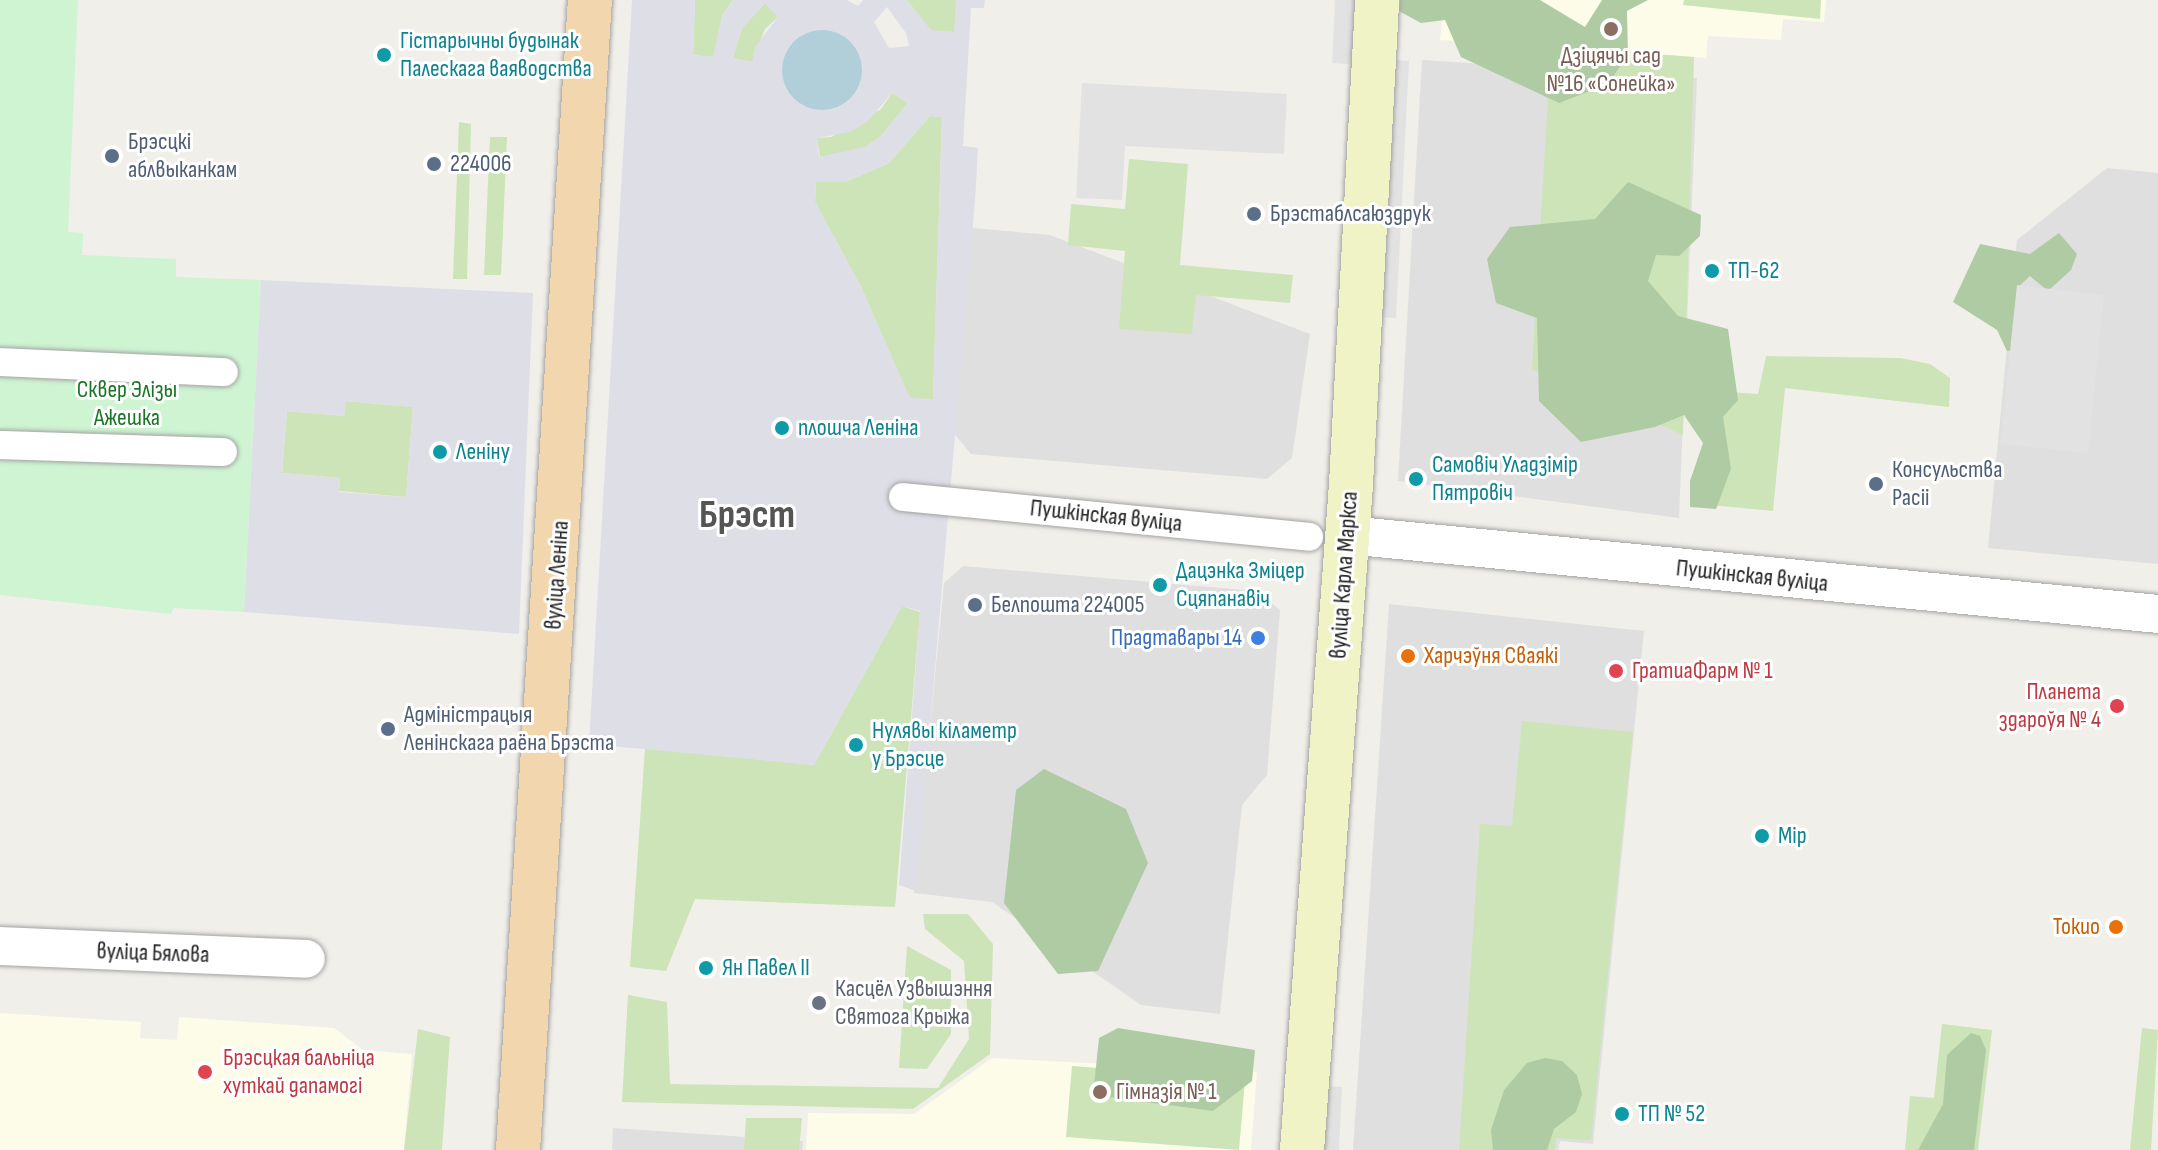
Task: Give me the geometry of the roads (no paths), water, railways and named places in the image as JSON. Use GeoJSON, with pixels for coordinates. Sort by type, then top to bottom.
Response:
{"type":"FeatureCollection","features":[{"type":"Feature","properties":{"kind":"main road","name":"вуліца Леніна"},"geometry":{"type":"LineString","coordinates":[[518,1150],[590,0]]}},
{"type":"Feature","properties":{"kind":"main road","name":"вуліца Карла Маркса"},"geometry":{"type":"LineString","coordinates":[[1302,1150],[1328,536],[1377,0]]}},
{"type":"Feature","properties":{"kind":"street"},"geometry":{"type":"LineString","coordinates":[[0,362],[224,372]]}},
{"type":"Feature","properties":{"kind":"street"},"geometry":{"type":"LineString","coordinates":[[0,445],[223,452]]}},
{"type":"Feature","properties":{"kind":"street","name":"Пушкінская вуліца"},"geometry":{"type":"LineString","coordinates":[[903,497],[2158,614]]}},
{"type":"Feature","properties":{"kind":"street","name":"вуліца Бялова"},"geometry":{"type":"LineString","coordinates":[[0,946],[306,959]]}},
{"type":"Feature","properties":{"kind":"water"},"geometry":{"type":"Polygon","coordinates":[[[822,30],[837,33],[850,42],[859,55],[862,70],[859,85],[850,98],[837,107],[822,110],[807,107],[794,98],[785,85],[782,70],[785,55],[794,42],[807,33],[822,30]]]}},
{"type":"Feature","properties":{"kind":"place","name":"Дзіцячы сад №16 «Сонейка»"},"geometry":{"type":"Point","coordinates":[1611,29]}},
{"type":"Feature","properties":{"kind":"place","name":"Гістарычны будынак Палескага ваяводства"},"geometry":{"type":"Point","coordinates":[384,55]}},
{"type":"Feature","properties":{"kind":"place","name":"Брэсцкі аблвыканкам"},"geometry":{"type":"Point","coordinates":[112,156]}},
{"type":"Feature","properties":{"kind":"place","name":"224006"},"geometry":{"type":"Point","coordinates":[434,164]}},
{"type":"Feature","properties":{"kind":"place","name":"Брэстаблсаюздрук"},"geometry":{"type":"Point","coordinates":[1254,214]}},
{"type":"Feature","properties":{"kind":"place","name":"ТП-62"},"geometry":{"type":"Point","coordinates":[1712,271]}},
{"type":"Feature","properties":{"kind":"place","name":"плошча Леніна"},"geometry":{"type":"Point","coordinates":[782,428]}},
{"type":"Feature","properties":{"kind":"place","name":"Леніну"},"geometry":{"type":"Point","coordinates":[440,452]}},
{"type":"Feature","properties":{"kind":"place","name":"Самовіч Уладзімір Пятровіч"},"geometry":{"type":"Point","coordinates":[1416,479]}},
{"type":"Feature","properties":{"kind":"place","name":"Консульства Расіі"},"geometry":{"type":"Point","coordinates":[1876,484]}},
{"type":"Feature","properties":{"kind":"place","name":"Дацэнка Зміцер Сцяпанавіч"},"geometry":{"type":"Point","coordinates":[1160,585]}},
{"type":"Feature","properties":{"kind":"place","name":"Белпошта 224005"},"geometry":{"type":"Point","coordinates":[975,605]}},
{"type":"Feature","properties":{"kind":"place","name":"Прадтавары 14"},"geometry":{"type":"Point","coordinates":[1258,638]}},
{"type":"Feature","properties":{"kind":"place","name":"Харчэўня Сваякі"},"geometry":{"type":"Point","coordinates":[1408,656]}},
{"type":"Feature","properties":{"kind":"place","name":"ГратиаФарм № 1"},"geometry":{"type":"Point","coordinates":[1616,671]}},
{"type":"Feature","properties":{"kind":"place","name":"Планета здароўя № 4"},"geometry":{"type":"Point","coordinates":[2117,706]}},
{"type":"Feature","properties":{"kind":"place","name":"Адміністрацыя Ленінскага раёна Брэста"},"geometry":{"type":"Point","coordinates":[388,729]}},
{"type":"Feature","properties":{"kind":"place","name":"Нулявы кіламетр у Брэсце"},"geometry":{"type":"Point","coordinates":[856,745]}},
{"type":"Feature","properties":{"kind":"place","name":"Мір"},"geometry":{"type":"Point","coordinates":[1762,836]}},
{"type":"Feature","properties":{"kind":"place","name":"Токио"},"geometry":{"type":"Point","coordinates":[2116,927]}},
{"type":"Feature","properties":{"kind":"place","name":"Ян Павел ІІ"},"geometry":{"type":"Point","coordinates":[706,968]}},
{"type":"Feature","properties":{"kind":"place","name":"Касцёл Узвышэння Святога Крыжа"},"geometry":{"type":"Point","coordinates":[819,1003]}},
{"type":"Feature","properties":{"kind":"place","name":"Брэсцкая бальніца хуткай дапамогі"},"geometry":{"type":"Point","coordinates":[205,1072]}},
{"type":"Feature","properties":{"kind":"place","name":"Гімназія № 1"},"geometry":{"type":"Point","coordinates":[1100,1092]}},
{"type":"Feature","properties":{"kind":"place","name":"ТП № 52"},"geometry":{"type":"Point","coordinates":[1622,1114]}},
{"type":"Feature","properties":{"kind":"district","name":"Брэст"},"geometry":{"type":"Point","coordinates":[747,515]}},
{"type":"Feature","properties":{"kind":"park label","name":"Сквер Элізы Ажешка"},"geometry":{"type":"Point","coordinates":[127,404]}}]}
